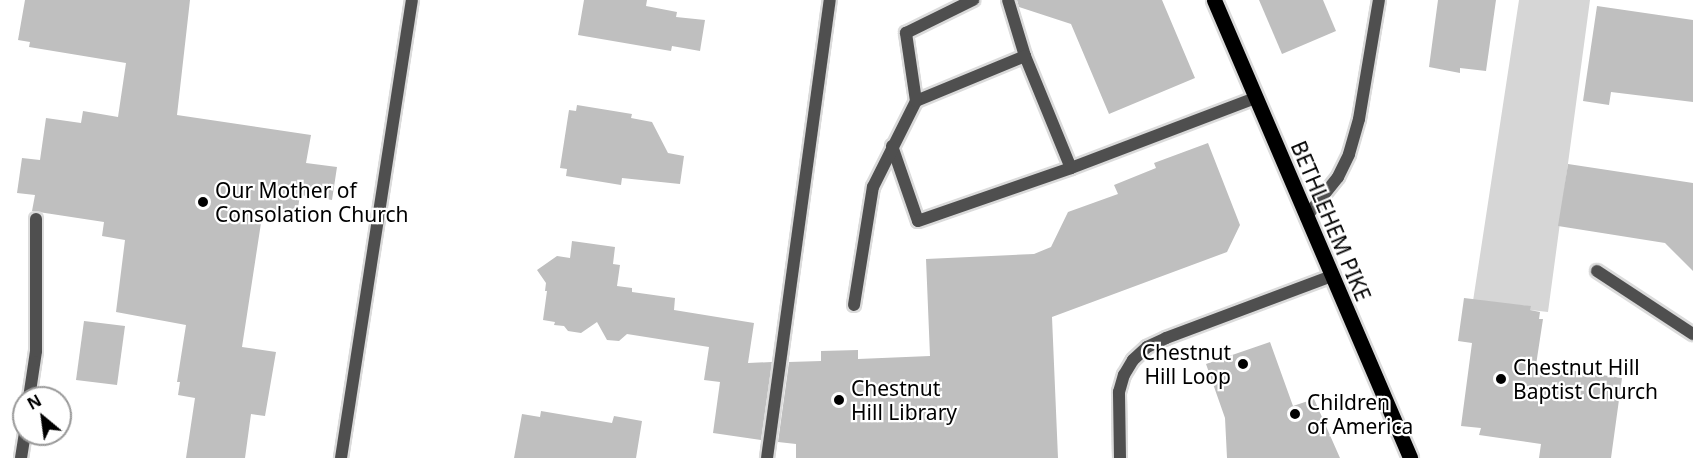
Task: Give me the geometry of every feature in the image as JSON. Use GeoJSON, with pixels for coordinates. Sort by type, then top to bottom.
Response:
{"type":"FeatureCollection","features":[{"type":"Feature","properties":{"kind":"main road","name":"BETHLEHEM PIKE"},"geometry":{"type":"LineString","coordinates":[[1214,0],[1410,458]]}},
{"type":"Feature","properties":{"kind":"street"},"geometry":{"type":"LineString","coordinates":[[341,458],[412,0]]}},
{"type":"Feature","properties":{"kind":"street"},"geometry":{"type":"LineString","coordinates":[[767,458],[830,0]]}},
{"type":"Feature","properties":{"kind":"street"},"geometry":{"type":"LineString","coordinates":[[854,305],[873,187],[916,100],[906,33],[973,0]]}},
{"type":"Feature","properties":{"kind":"street"},"geometry":{"type":"LineString","coordinates":[[1008,0],[1025,56],[1071,168]]}},
{"type":"Feature","properties":{"kind":"street"},"geometry":{"type":"LineString","coordinates":[[1306,217],[1338,177],[1349,154],[1359,119],[1379,0]]}},
{"type":"Feature","properties":{"kind":"street"},"geometry":{"type":"LineString","coordinates":[[916,100],[1025,56]]}},
{"type":"Feature","properties":{"kind":"street"},"geometry":{"type":"LineString","coordinates":[[892,146],[918,221],[1071,168],[1255,98]]}},
{"type":"Feature","properties":{"kind":"street"},"geometry":{"type":"LineString","coordinates":[[31,386],[36,351],[36,219]]}},
{"type":"Feature","properties":{"kind":"street"},"geometry":{"type":"LineString","coordinates":[[1597,271],[1693,334]]}},
{"type":"Feature","properties":{"kind":"street"},"geometry":{"type":"LineString","coordinates":[[1120,458],[1119,392],[1124,375],[1140,354],[1166,338],[1332,276]]}},
{"type":"Feature","properties":{"kind":"shaded area"},"geometry":{"type":"Polygon","coordinates":[[[1519,0],[1590,0],[1548,312],[1530,310],[1528,306],[1473,301],[1519,0]]]}},
{"type":"Feature","properties":{"kind":"building"},"geometry":{"type":"Polygon","coordinates":[[[25,0],[190,0],[177,115],[311,135],[306,163],[337,167],[332,200],[300,195],[297,215],[263,210],[242,347],[276,352],[265,416],[251,414],[245,458],[186,458],[195,398],[178,395],[180,382],[177,382],[186,325],[116,312],[125,240],[102,236],[104,222],[32,211],[35,195],[17,193],[22,158],[40,160],[46,118],[81,123],[83,111],[118,117],[126,63],[29,47],[30,42],[18,40],[25,0]]]}},
{"type":"Feature","properties":{"kind":"building"},"geometry":{"type":"Polygon","coordinates":[[[584,0],[647,0],[646,6],[677,12],[676,17],[705,20],[700,51],[672,46],[671,51],[578,35],[584,0]]]}},
{"type":"Feature","properties":{"kind":"building"},"geometry":{"type":"Polygon","coordinates":[[[1017,0],[1162,0],[1195,78],[1109,114],[1071,24],[1019,7],[1017,0]]]}},
{"type":"Feature","properties":{"kind":"building"},"geometry":{"type":"Polygon","coordinates":[[[1259,0],[1323,0],[1336,31],[1282,54],[1259,0]]]}},
{"type":"Feature","properties":{"kind":"building"},"geometry":{"type":"Polygon","coordinates":[[[1438,0],[1496,0],[1486,71],[1460,68],[1460,73],[1429,67],[1438,0]]]}},
{"type":"Feature","properties":{"kind":"building"},"geometry":{"type":"Polygon","coordinates":[[[1597,6],[1693,20],[1693,102],[1611,92],[1609,105],[1583,101],[1597,6]]]}},
{"type":"Feature","properties":{"kind":"building"},"geometry":{"type":"Polygon","coordinates":[[[577,105],[632,114],[631,118],[652,122],[668,153],[684,156],[680,184],[622,178],[621,185],[566,176],[567,169],[560,168],[569,110],[576,111],[577,105]]]}},
{"type":"Feature","properties":{"kind":"building"},"geometry":{"type":"Polygon","coordinates":[[[1208,143],[1240,225],[1227,252],[1052,317],[1058,458],[796,458],[796,444],[778,442],[789,362],[821,361],[821,351],[858,350],[858,359],[930,356],[926,259],[1034,254],[1051,247],[1068,212],[1118,194],[1114,185],[1156,168],[1154,163],[1208,143]]]}},
{"type":"Feature","properties":{"kind":"building"},"geometry":{"type":"Polygon","coordinates":[[[1568,164],[1693,183],[1693,271],[1665,243],[1558,226],[1568,164]]]}},
{"type":"Feature","properties":{"kind":"building"},"geometry":{"type":"Polygon","coordinates":[[[572,241],[615,247],[613,264],[620,265],[617,286],[632,288],[632,292],[675,298],[674,310],[754,323],[748,363],[772,362],[761,440],[713,433],[720,382],[704,380],[709,347],[627,334],[619,341],[607,340],[597,322],[581,333],[568,331],[564,326],[554,325],[555,322],[543,320],[547,291],[545,291],[546,283],[537,270],[557,256],[570,258],[572,241]]]}},
{"type":"Feature","properties":{"kind":"building"},"geometry":{"type":"Polygon","coordinates":[[[1464,298],[1531,306],[1530,310],[1540,312],[1539,319],[1543,319],[1536,365],[1622,378],[1611,458],[1539,458],[1541,444],[1479,435],[1481,428],[1461,426],[1472,343],[1458,341],[1464,298]]]}},
{"type":"Feature","properties":{"kind":"building"},"geometry":{"type":"Polygon","coordinates":[[[84,321],[125,326],[117,385],[76,380],[84,321]]]}},
{"type":"Feature","properties":{"kind":"building"},"geometry":{"type":"Polygon","coordinates":[[[1270,342],[1293,406],[1314,399],[1340,458],[1227,458],[1225,418],[1206,364],[1270,342]]]}},
{"type":"Feature","properties":{"kind":"building"},"geometry":{"type":"Polygon","coordinates":[[[541,411],[612,423],[614,416],[642,421],[636,458],[514,458],[522,414],[540,417],[541,411]]]}},
{"type":"Feature","properties":{"kind":"place","name":"Our Mother of Consolation Church"},"geometry":{"type":"Point","coordinates":[203,202]}},
{"type":"Feature","properties":{"kind":"place","name":"Chestnut Hill Loop"},"geometry":{"type":"Point","coordinates":[1243,364]}},
{"type":"Feature","properties":{"kind":"place","name":"Chestnut Hill Baptist Church"},"geometry":{"type":"Point","coordinates":[1501,379]}},
{"type":"Feature","properties":{"kind":"place","name":"Chestnut Hill Library"},"geometry":{"type":"Point","coordinates":[839,400]}},
{"type":"Feature","properties":{"kind":"place","name":"Children of America"},"geometry":{"type":"Point","coordinates":[1295,414]}}]}
